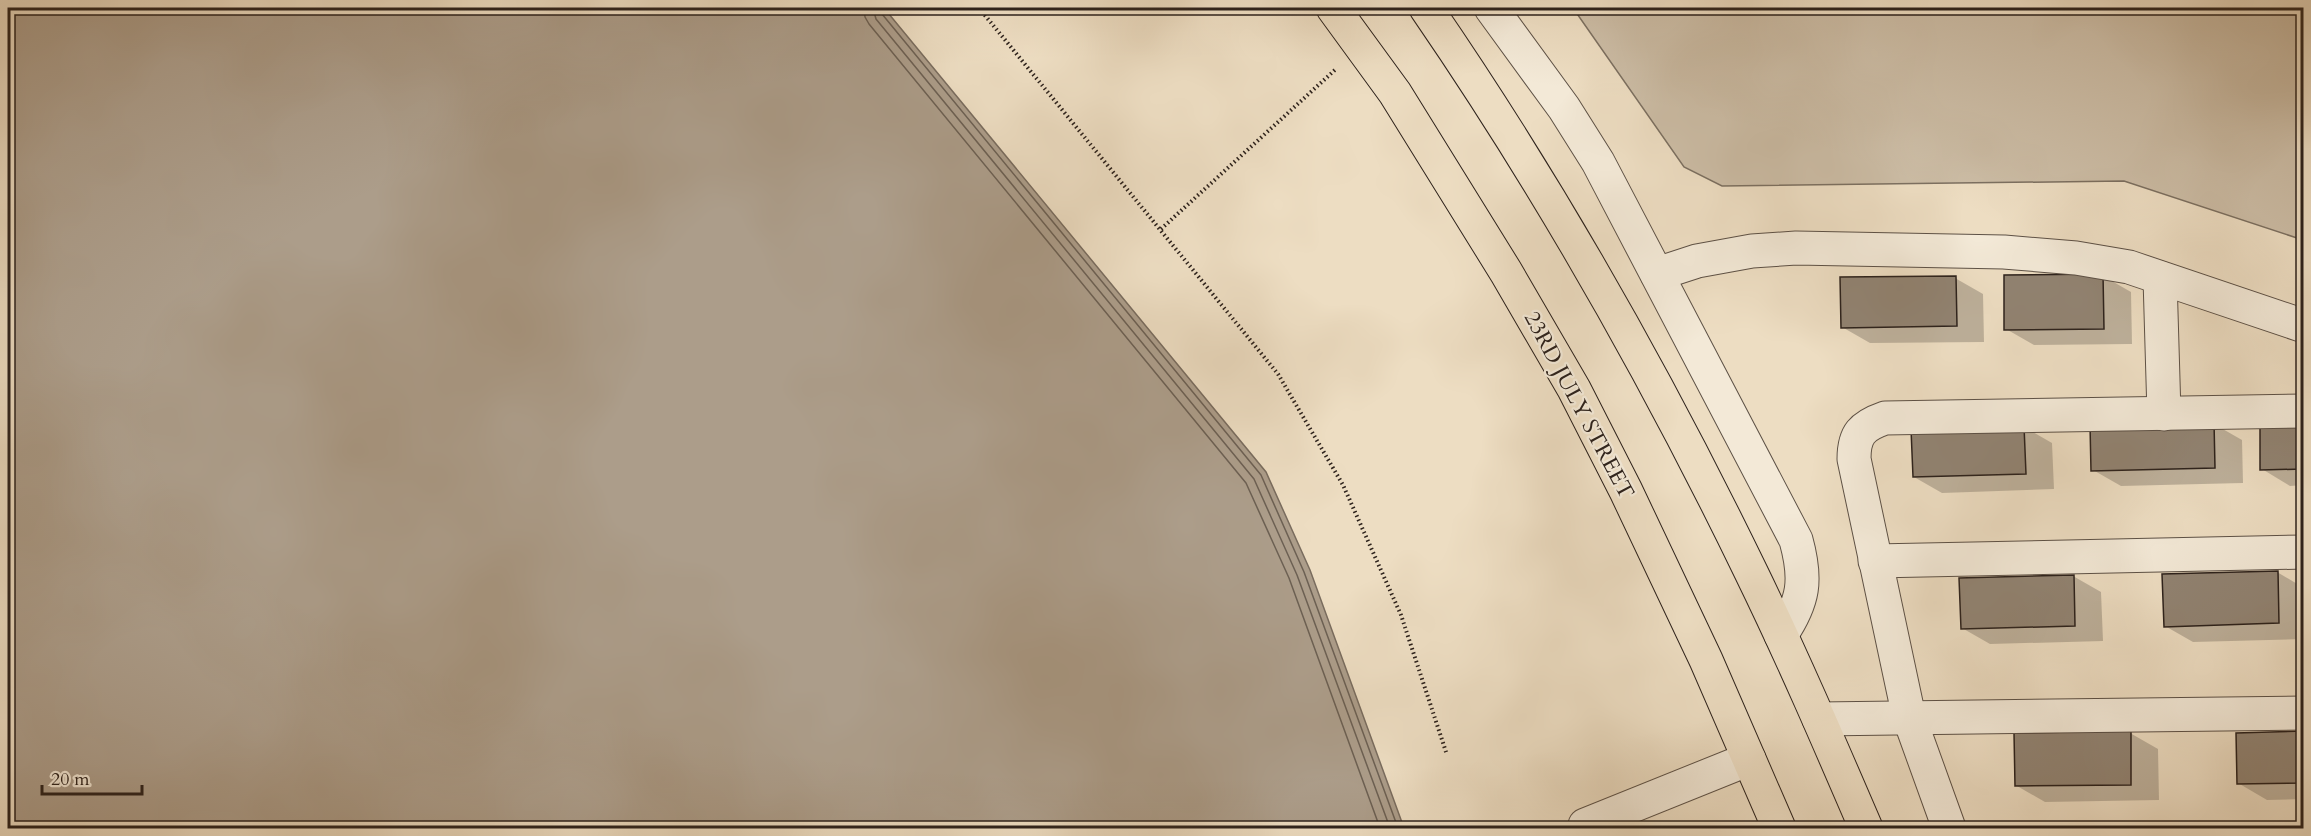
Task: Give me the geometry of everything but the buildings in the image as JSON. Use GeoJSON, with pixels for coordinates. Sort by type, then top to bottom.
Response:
{"type":"FeatureCollection","features":[{"type":"Feature","properties":{"kind":"main road","name":"23RD JULY STREET"},"geometry":{"type":"LineString","coordinates":[[1333,8],[1395,93],[1506,272],[1574,389],[1636,512],[1706,660],[1779,828]]}},
{"type":"Feature","properties":{"kind":"main road"},"geometry":{"type":"LineString","coordinates":[[1426,8],[1515,144],[1640,355],[1700,470],[1781,635],[1866,828]]}},
{"type":"Feature","properties":{"kind":"street"},"geometry":{"type":"LineString","coordinates":[[1491,8],[1564,108],[1598,162],[1796,540],[1803,565],[1803,589],[1796,613],[1781,635]]}},
{"type":"Feature","properties":{"kind":"street"},"geometry":{"type":"LineString","coordinates":[[1657,274],[1697,261],[1741,253],[1796,248],[2004,252],[2076,258],[2129,267],[2304,326]]}},
{"type":"Feature","properties":{"kind":"street"},"geometry":{"type":"LineString","coordinates":[[2160,278],[2164,414]]}},
{"type":"Feature","properties":{"kind":"street"},"geometry":{"type":"LineString","coordinates":[[1949,828],[1909,717],[1854,459],[1854,444],[1859,433],[1869,423],[1885,418],[2304,411]]}},
{"type":"Feature","properties":{"kind":"street"},"geometry":{"type":"LineString","coordinates":[[1875,561],[2304,552]]}},
{"type":"Feature","properties":{"kind":"street"},"geometry":{"type":"LineString","coordinates":[[1819,719],[2304,713]]}},
{"type":"Feature","properties":{"kind":"street"},"geometry":{"type":"LineString","coordinates":[[1585,825],[1749,759]]}},
{"type":"Feature","properties":{"kind":"path"},"geometry":{"type":"LineString","coordinates":[[979,8],[1278,374],[1343,484],[1401,615],[1447,755]]}},
{"type":"Feature","properties":{"kind":"path"},"geometry":{"type":"LineString","coordinates":[[1161,230],[1361,46]]}},
{"type":"Feature","properties":{"kind":"shaded area"},"geometry":{"type":"Polygon","coordinates":[[[1573,8],[2303,8],[2303,240],[2124,181],[1722,186],[1684,167],[1573,8]]]}},
{"type":"Feature","properties":{"kind":"water"},"geometry":{"type":"Polygon","coordinates":[[[8,8],[884,8],[1266,472],[1310,570],[1404,828],[8,828],[8,8]]]}}]}
